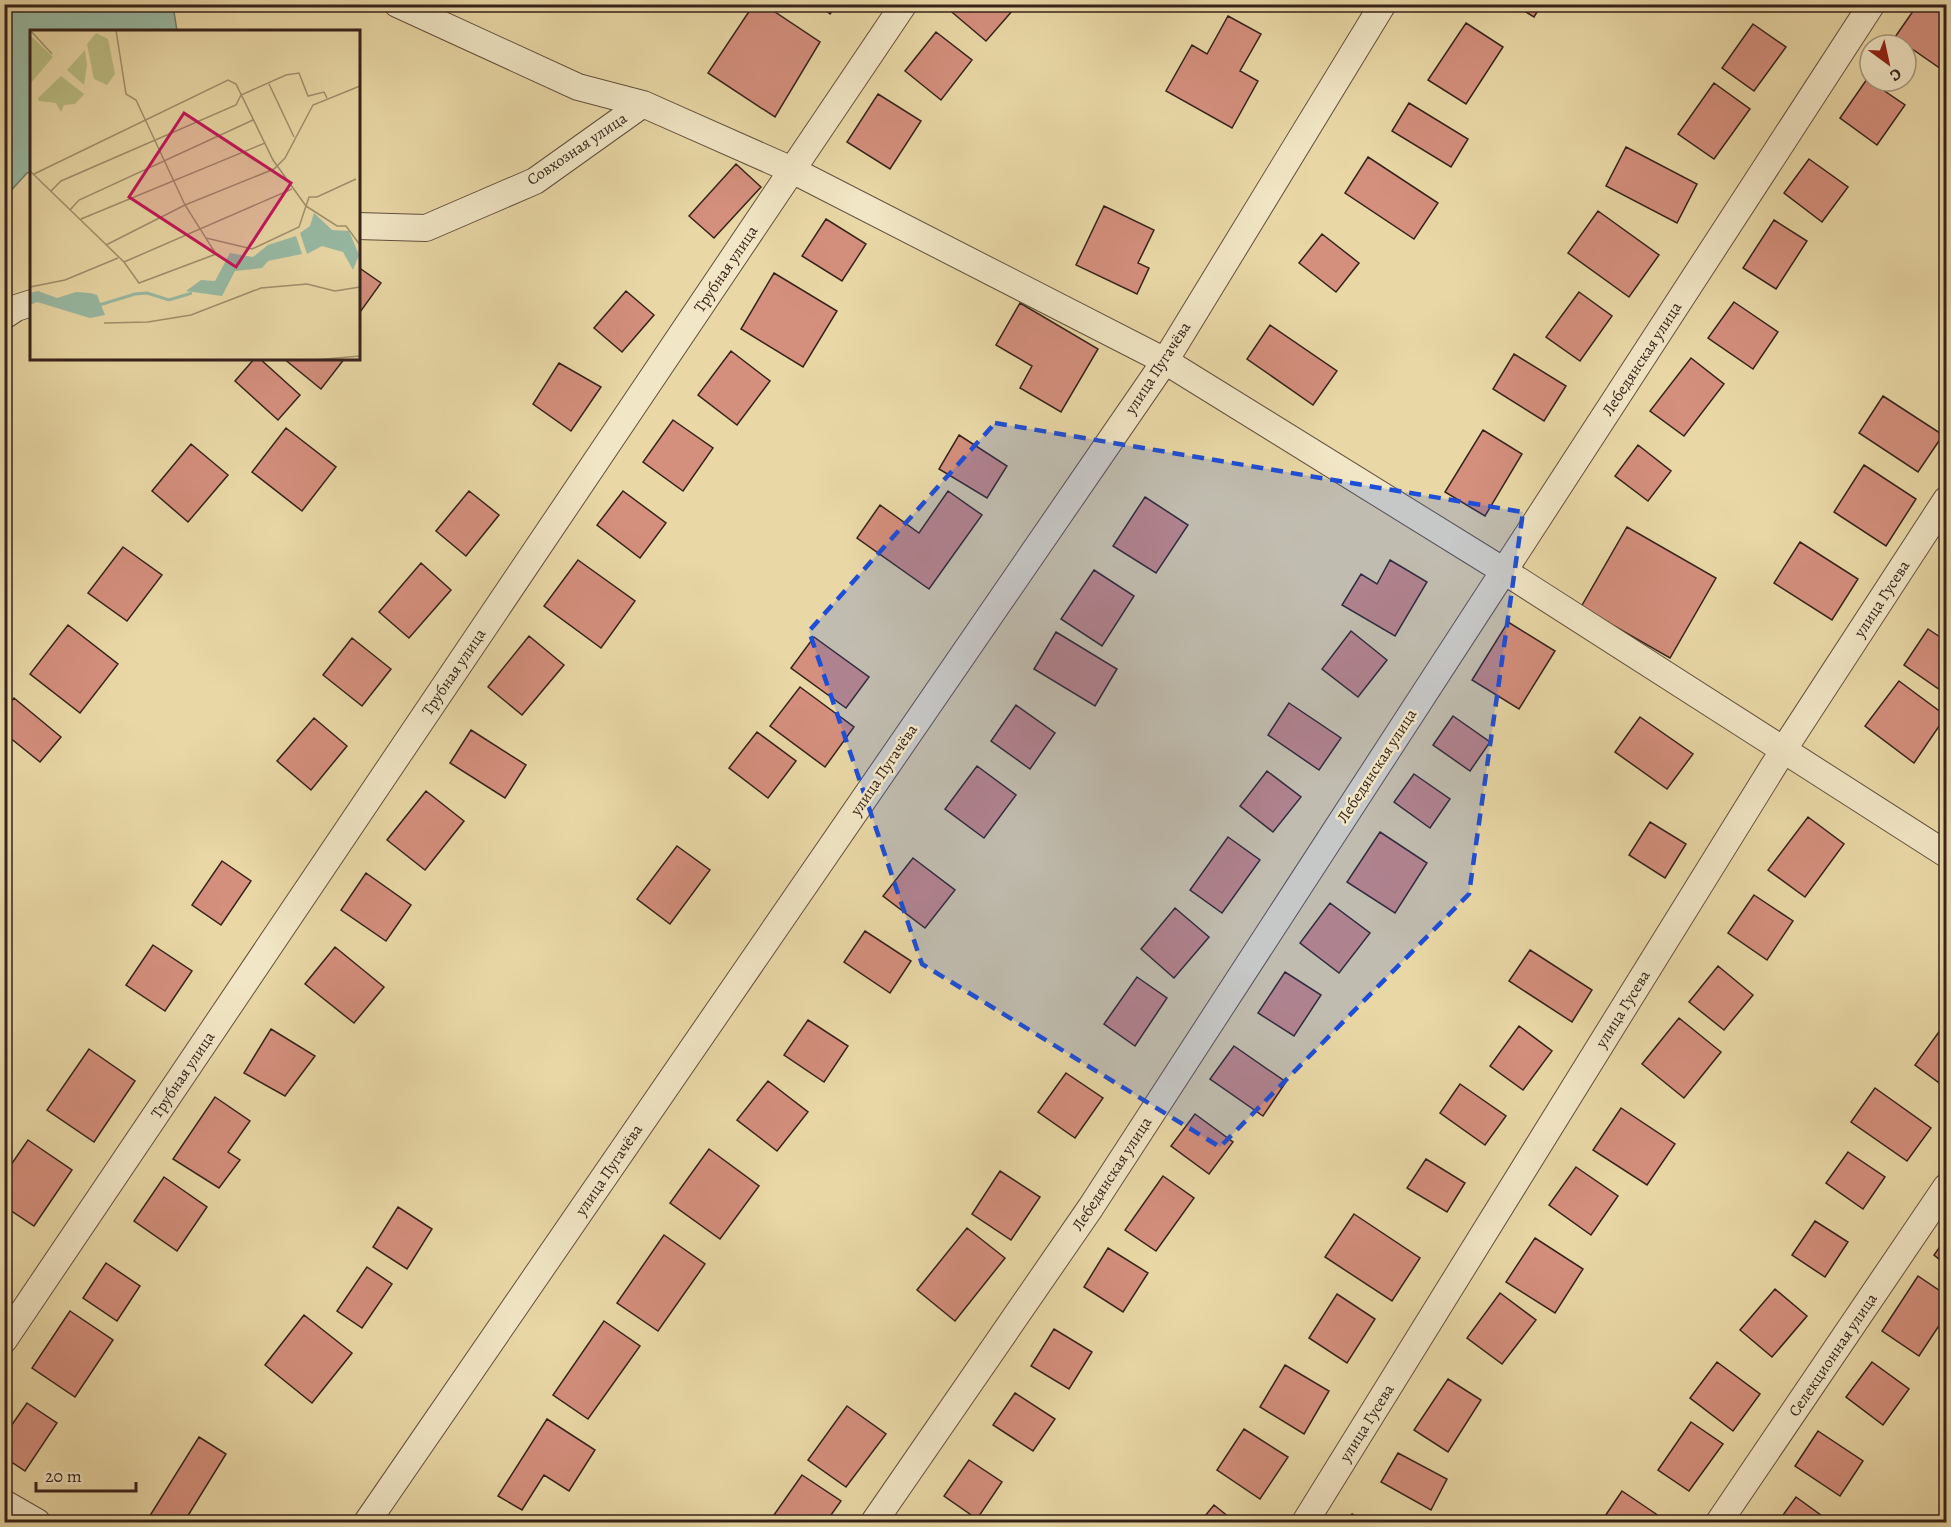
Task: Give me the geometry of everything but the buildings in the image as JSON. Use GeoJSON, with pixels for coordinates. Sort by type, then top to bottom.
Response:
{"type":"FeatureCollection","features":[{"type":"Feature","properties":{"kind":"street","name":"Совхозная улица"},"geometry":{"type":"LineString","coordinates":[[397,4],[578,87],[644,104]]}},
{"type":"Feature","properties":{"kind":"street","name":"Трубная улица"},"geometry":{"type":"LineString","coordinates":[[4,1340],[904,4]]}},
{"type":"Feature","properties":{"kind":"street","name":"улица Пугачёва"},"geometry":{"type":"LineString","coordinates":[[367,1522],[1165,361],[1383,4]]}},
{"type":"Feature","properties":{"kind":"street","name":"Лебедянская улица"},"geometry":{"type":"LineString","coordinates":[[874,1522],[1091,1207],[1872,4]]}},
{"type":"Feature","properties":{"kind":"street","name":"Совхозная улица"},"geometry":{"type":"LineString","coordinates":[[360,226],[426,228],[535,181],[644,104]]}},
{"type":"Feature","properties":{"kind":"street"},"geometry":{"type":"LineString","coordinates":[[644,104],[792,170],[1165,361],[1504,571],[1947,854]]}},
{"type":"Feature","properties":{"kind":"street"},"geometry":{"type":"LineString","coordinates":[[4,316],[16,308],[30,304]]}},
{"type":"Feature","properties":{"kind":"street","name":"улица Гусева"},"geometry":{"type":"LineString","coordinates":[[1305,1522],[1784,749],[1947,500]]}},
{"type":"Feature","properties":{"kind":"street","name":"Селекционная улица"},"geometry":{"type":"LineString","coordinates":[[1719,1522],[1947,1187]]}},
{"type":"Feature","properties":{"kind":"street"},"geometry":{"type":"LineString","coordinates":[[4,1503],[37,1522]]}},
{"type":"Feature","properties":{"kind":"highlighted area"},"geometry":{"type":"Polygon","coordinates":[[[995,423],[1523,512],[1469,894],[1220,1147],[922,964],[809,631],[995,423]]]}},
{"type":"Feature","properties":{"kind":"shaded area"},"geometry":{"type":"Polygon","coordinates":[[[5,4],[176,5],[174,12],[177,30],[30,30],[30,172],[5,197],[5,4]]]}}]}
